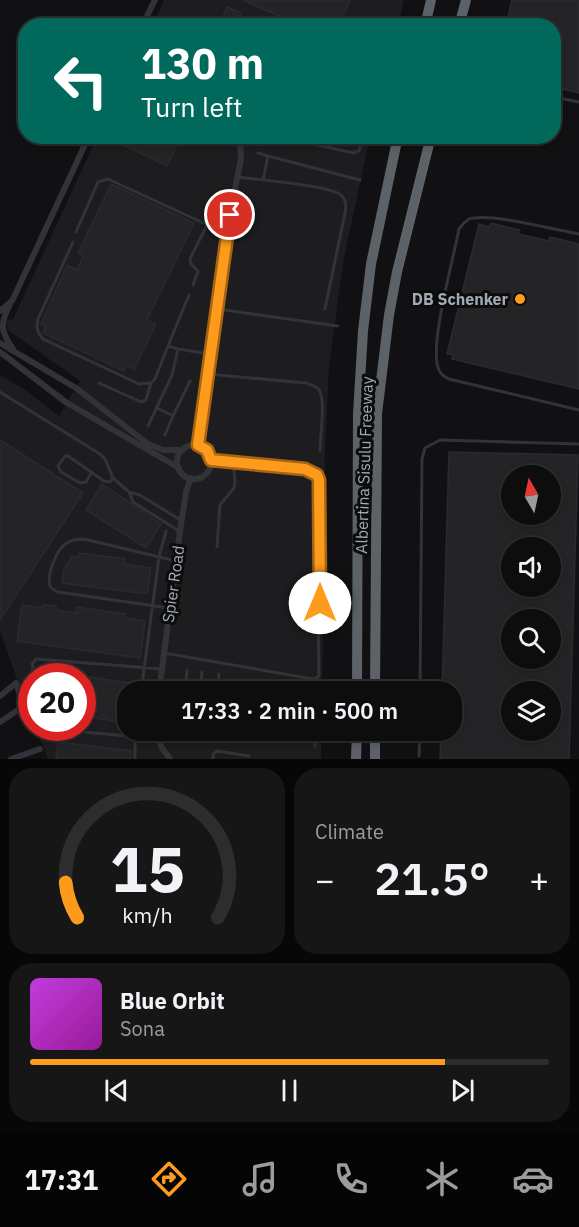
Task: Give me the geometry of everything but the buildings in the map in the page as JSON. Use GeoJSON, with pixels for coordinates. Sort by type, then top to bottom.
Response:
{"type":"FeatureCollection","features":[{"type":"Feature","properties":{"kind":"highway"},"geometry":{"type":"LineString","coordinates":[[427,18],[431,0]]}},
{"type":"Feature","properties":{"kind":"highway"},"geometry":{"type":"LineString","coordinates":[[461,18],[466,0]]}},
{"type":"Feature","properties":{"kind":"highway","name":"Albertina Sisulu Freeway"},"geometry":{"type":"LineString","coordinates":[[357,681],[358,414],[363,331],[371,264],[396,144]]}},
{"type":"Feature","properties":{"kind":"highway","name":"Albertina Sisulu Freeway"},"geometry":{"type":"LineString","coordinates":[[375,681],[375,470],[378,403],[397,272],[429,144]]}},
{"type":"Feature","properties":{"kind":"highway"},"geometry":{"type":"LineString","coordinates":[[356,759],[357,741]]}},
{"type":"Feature","properties":{"kind":"highway"},"geometry":{"type":"LineString","coordinates":[[375,741],[375,759]]}},
{"type":"Feature","properties":{"kind":"street"},"geometry":{"type":"LineString","coordinates":[[146,18],[154,0]]}},
{"type":"Feature","properties":{"kind":"street"},"geometry":{"type":"LineString","coordinates":[[15,353],[2,328],[2,321],[85,144]]}},
{"type":"Feature","properties":{"kind":"street"},"geometry":{"type":"LineString","coordinates":[[198,445],[226,234],[241,159],[240,144]]}},
{"type":"Feature","properties":{"kind":"street"},"geometry":{"type":"LineString","coordinates":[[0,311],[12,301]]}},
{"type":"Feature","properties":{"kind":"street"},"geometry":{"type":"LineString","coordinates":[[0,343],[76,388],[148,444],[163,450],[182,450],[198,445],[207,450],[211,465],[206,474],[196,478],[186,476],[179,468],[82,412],[0,352]]}},
{"type":"Feature","properties":{"kind":"street"},"geometry":{"type":"LineString","coordinates":[[40,383],[48,372]]}},
{"type":"Feature","properties":{"kind":"street"},"geometry":{"type":"LineString","coordinates":[[82,412],[91,399]]}},
{"type":"Feature","properties":{"kind":"street"},"geometry":{"type":"LineString","coordinates":[[179,468],[178,459],[182,450]]}},
{"type":"Feature","properties":{"kind":"street","name":"Spier Road"},"geometry":{"type":"LineString","coordinates":[[160,681],[180,531],[186,492],[191,478]]}},
{"type":"Feature","properties":{"kind":"street"},"geometry":{"type":"LineString","coordinates":[[0,696],[16,683],[24,706],[0,722]]}},
{"type":"Feature","properties":{"kind":"street"},"geometry":{"type":"LineString","coordinates":[[159,741],[170,759]]}},
{"type":"Feature","properties":{"kind":"street"},"geometry":{"type":"LineString","coordinates":[[11,759],[40,749]]}},
{"type":"Feature","properties":{"kind":"lane"},"geometry":{"type":"LineString","coordinates":[[561,98],[579,102]]}},
{"type":"Feature","properties":{"kind":"lane"},"geometry":{"type":"LineString","coordinates":[[313,144],[353,153],[359,151],[361,144]]}},
{"type":"Feature","properties":{"kind":"lane"},"geometry":{"type":"LineString","coordinates":[[258,153],[360,180]]}},
{"type":"Feature","properties":{"kind":"lane"},"geometry":{"type":"LineString","coordinates":[[263,180],[268,156]]}},
{"type":"Feature","properties":{"kind":"lane"},"geometry":{"type":"LineString","coordinates":[[236,177],[336,191],[343,196],[346,203],[325,309]]}},
{"type":"Feature","properties":{"kind":"lane"},"geometry":{"type":"LineString","coordinates":[[76,232],[98,183],[108,179],[226,234]]}},
{"type":"Feature","properties":{"kind":"lane"},"geometry":{"type":"LineString","coordinates":[[579,234],[486,217],[469,219],[464,222],[459,229],[435,348],[438,369],[449,379],[579,410]]}},
{"type":"Feature","properties":{"kind":"lane"},"geometry":{"type":"LineString","coordinates":[[193,285],[198,271],[191,264],[190,259],[207,225]]}},
{"type":"Feature","properties":{"kind":"lane"},"geometry":{"type":"LineString","coordinates":[[73,242],[38,319],[36,326],[38,334],[43,339],[120,376],[139,384],[151,383]]}},
{"type":"Feature","properties":{"kind":"lane"},"geometry":{"type":"LineString","coordinates":[[99,383],[141,402],[146,400],[151,383],[189,295]]}},
{"type":"Feature","properties":{"kind":"lane"},"geometry":{"type":"LineString","coordinates":[[217,309],[338,326]]}},
{"type":"Feature","properties":{"kind":"lane"},"geometry":{"type":"LineString","coordinates":[[168,346],[211,354]]}},
{"type":"Feature","properties":{"kind":"lane"},"geometry":{"type":"LineString","coordinates":[[148,426],[172,375],[178,349]]}},
{"type":"Feature","properties":{"kind":"lane"},"geometry":{"type":"LineString","coordinates":[[208,374],[306,383],[316,387],[320,391],[322,402],[320,450]]}},
{"type":"Feature","properties":{"kind":"lane"},"geometry":{"type":"LineString","coordinates":[[165,435],[190,381]]}},
{"type":"Feature","properties":{"kind":"lane"},"geometry":{"type":"LineString","coordinates":[[0,392],[100,454],[105,459],[113,478],[129,492],[140,495],[182,521]]}},
{"type":"Feature","properties":{"kind":"lane"},"geometry":{"type":"LineString","coordinates":[[157,408],[173,416]]}},
{"type":"Feature","properties":{"kind":"lane"},"geometry":{"type":"LineString","coordinates":[[420,681],[422,459],[425,448],[440,440],[579,444]]}},
{"type":"Feature","properties":{"kind":"lane"},"geometry":{"type":"LineString","coordinates":[[92,472],[86,482],[80,483],[62,472],[58,466],[65,456],[68,456],[92,472],[106,482],[110,482],[113,478]]}},
{"type":"Feature","properties":{"kind":"lane"},"geometry":{"type":"LineString","coordinates":[[211,460],[305,469],[317,475],[319,480],[320,603]]}},
{"type":"Feature","properties":{"kind":"lane"},"geometry":{"type":"LineString","coordinates":[[217,547],[220,505],[234,488],[234,470],[230,461]]}},
{"type":"Feature","properties":{"kind":"lane"},"geometry":{"type":"LineString","coordinates":[[129,492],[133,502],[180,531]]}},
{"type":"Feature","properties":{"kind":"lane"},"geometry":{"type":"LineString","coordinates":[[142,681],[159,557],[166,531]]}},
{"type":"Feature","properties":{"kind":"lane"},"geometry":{"type":"LineString","coordinates":[[170,608],[58,592],[51,588],[48,578],[64,545],[74,540],[84,539],[176,561]]}},
{"type":"Feature","properties":{"kind":"lane"},"geometry":{"type":"LineString","coordinates":[[164,653],[313,679],[319,675],[318,616]]}},
{"type":"Feature","properties":{"kind":"lane"},"geometry":{"type":"LineString","coordinates":[[33,663],[36,660],[76,663]]}},
{"type":"Feature","properties":{"kind":"lane"},"geometry":{"type":"LineString","coordinates":[[96,664],[162,669]]}},
{"type":"Feature","properties":{"kind":"lane"},"geometry":{"type":"LineString","coordinates":[[186,681],[187,670]]}},
{"type":"Feature","properties":{"kind":"lane"},"geometry":{"type":"LineString","coordinates":[[201,681],[202,672]]}},
{"type":"Feature","properties":{"kind":"lane"},"geometry":{"type":"LineString","coordinates":[[218,681],[219,674]]}},
{"type":"Feature","properties":{"kind":"lane"},"geometry":{"type":"LineString","coordinates":[[96,733],[117,735]]}},
{"type":"Feature","properties":{"kind":"lane"},"geometry":{"type":"LineString","coordinates":[[134,741],[135,759]]}},
{"type":"Feature","properties":{"kind":"lane"},"geometry":{"type":"LineString","coordinates":[[315,741],[315,746]]}},
{"type":"Feature","properties":{"kind":"lane"},"geometry":{"type":"LineString","coordinates":[[419,756],[420,741]]}},
{"type":"Feature","properties":{"kind":"lane"},"geometry":{"type":"LineString","coordinates":[[213,759],[213,754],[217,752],[249,756]]}},
{"type":"Feature","properties":{"kind":"shaded area"},"geometry":{"type":"Polygon","coordinates":[[[164,0],[404,0],[400,18],[156,18],[164,0]]]}},
{"type":"Feature","properties":{"kind":"shaded area"},"geometry":{"type":"Polygon","coordinates":[[[94,144],[368,144],[344,258],[329,365],[325,454],[322,681],[117,681],[117,741],[321,741],[321,759],[48,759],[41,741],[96,741],[96,663],[18,663],[18,682],[0,631],[0,375],[24,389],[59,416],[80,381],[8,330],[6,321],[13,319],[94,144]]]}},
{"type":"Feature","properties":{"kind":"place","name":"DB Schenker"},"geometry":{"type":"Point","coordinates":[520,299]}},
{"type":"Feature","properties":{"kind":"route"},"geometry":{"type":"LineString","coordinates":[[230,215],[198,445],[207,450],[211,460],[305,469],[317,475],[319,480],[320,603]]}}]}
